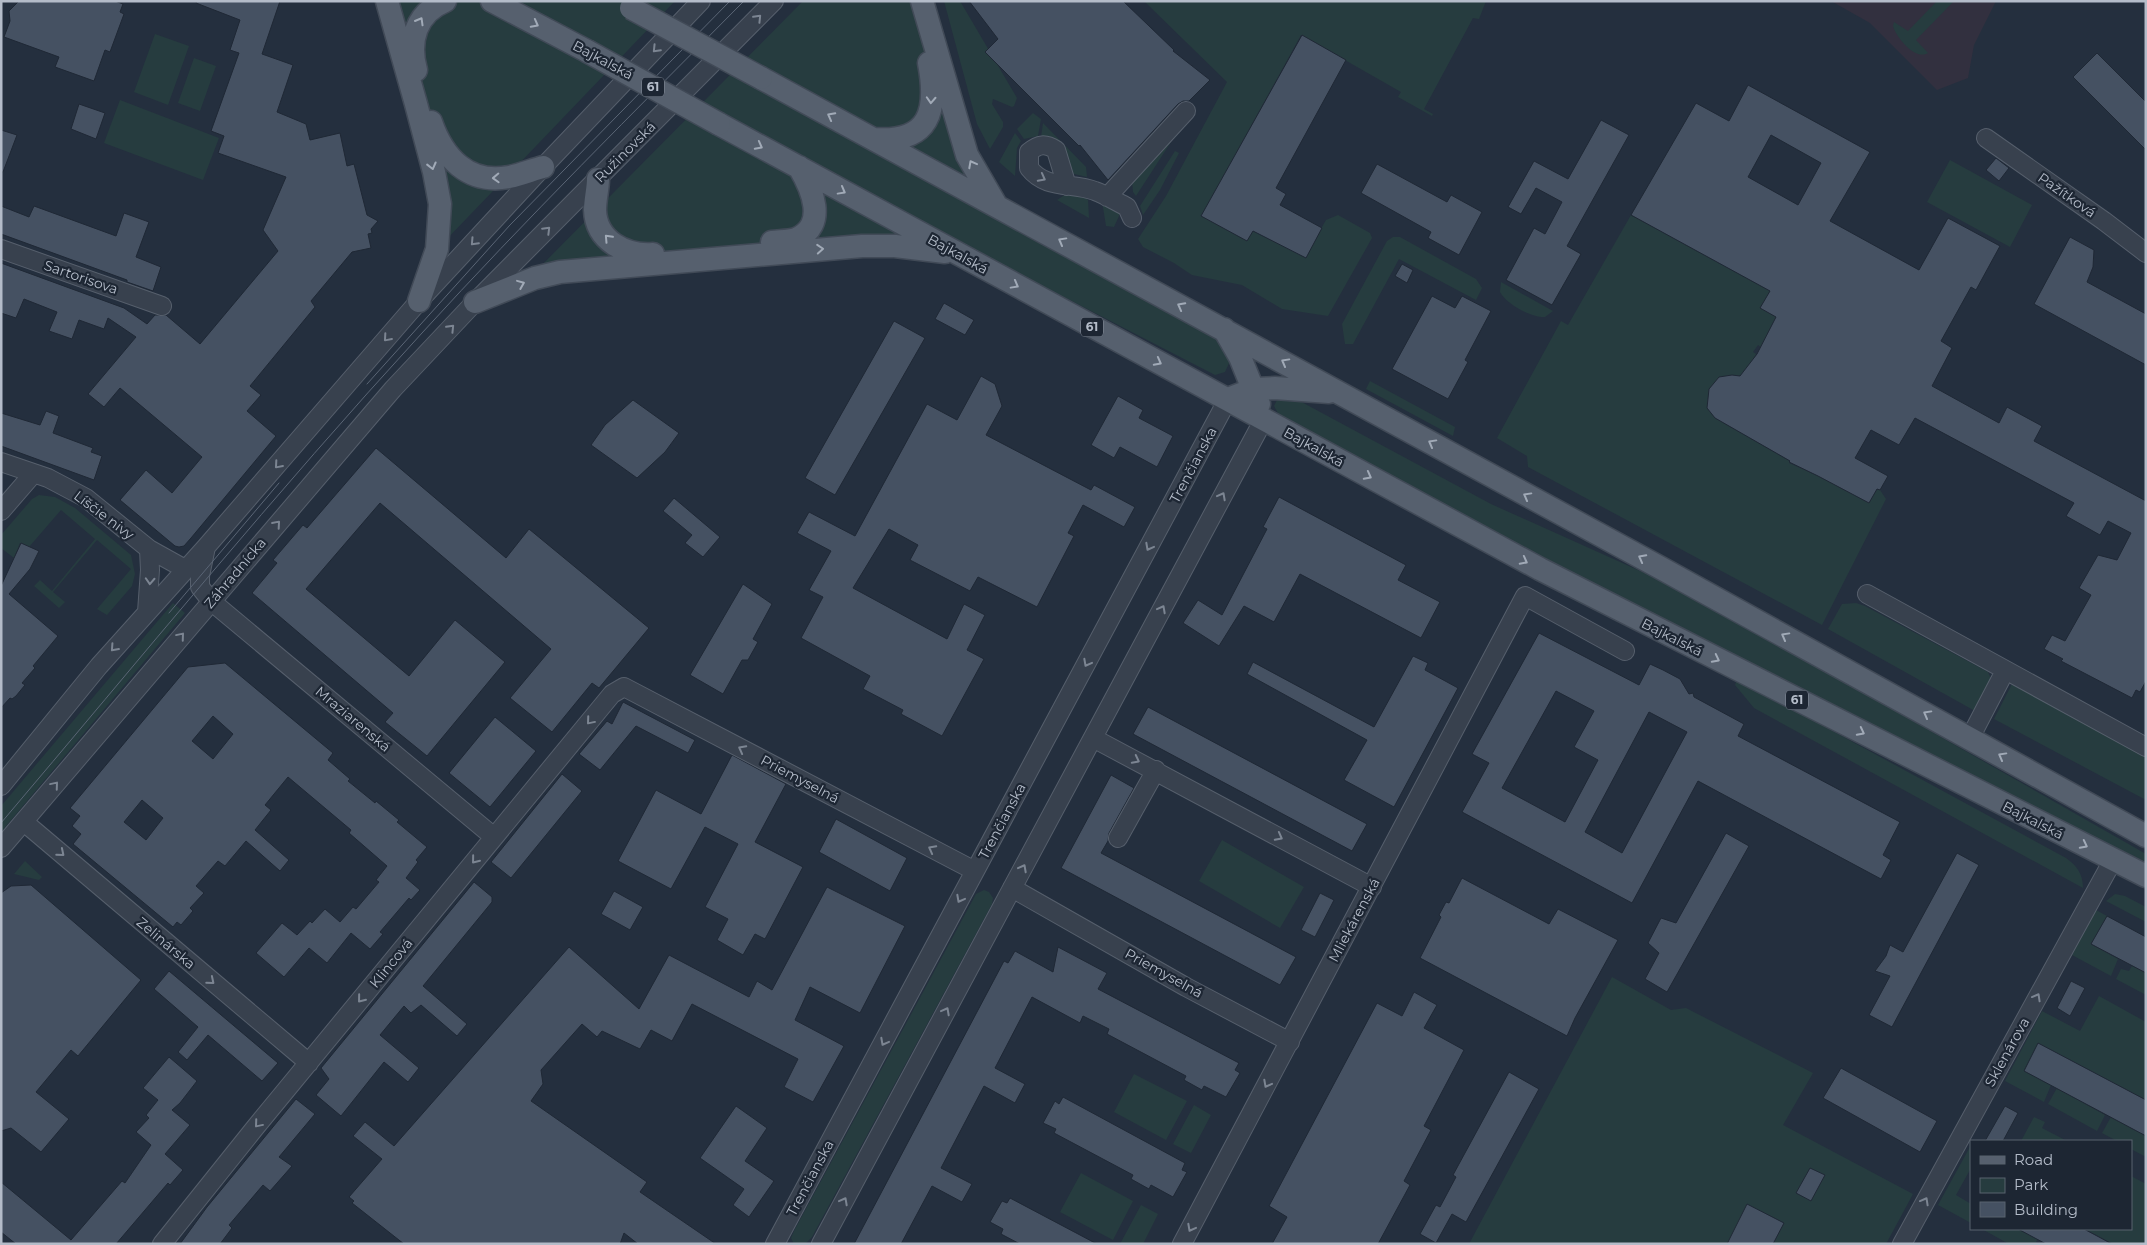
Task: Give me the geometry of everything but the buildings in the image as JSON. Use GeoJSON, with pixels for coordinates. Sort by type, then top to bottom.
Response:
{"type":"FeatureCollection","features":[{"type":"Feature","properties":{"kind":"main road"},"geometry":{"type":"LineString","coordinates":[[387,1],[434,172],[440,204],[437,249],[419,301]]}},
{"type":"Feature","properties":{"kind":"main road"},"geometry":{"type":"LineString","coordinates":[[445,1],[428,11],[418,22],[412,55],[423,98],[438,141],[461,168],[478,176],[487,178],[508,177],[543,167]]}},
{"type":"Feature","properties":{"kind":"main road","name":"Bajkalská"},"geometry":{"type":"LineString","coordinates":[[492,1],[1540,569],[2146,876]]}},
{"type":"Feature","properties":{"kind":"main road"},"geometry":{"type":"LineString","coordinates":[[874,139],[896,140],[910,135],[925,122],[931,107],[930,66],[914,1]]}},
{"type":"Feature","properties":{"kind":"main road"},"geometry":{"type":"LineString","coordinates":[[922,1],[967,155],[997,206]]}},
{"type":"Feature","properties":{"kind":"main road"},"geometry":{"type":"LineString","coordinates":[[624,5],[1224,329],[2146,836]]}},
{"type":"Feature","properties":{"kind":"main road"},"geometry":{"type":"LineString","coordinates":[[598,179],[595,210],[599,226],[613,244],[639,255],[756,245],[795,239],[809,228],[813,222],[815,210],[813,193],[800,167]]}},
{"type":"Feature","properties":{"kind":"main road"},"geometry":{"type":"LineString","coordinates":[[476,302],[543,276],[570,271],[862,246],[895,246],[957,254]]}},
{"type":"Feature","properties":{"kind":"main road"},"geometry":{"type":"LineString","coordinates":[[1224,329],[1240,357],[1254,389],[1264,419]]}},
{"type":"Feature","properties":{"kind":"main road"},"geometry":{"type":"LineString","coordinates":[[1228,399],[1254,389],[1295,388],[1343,394]]}},
{"type":"Feature","properties":{"kind":"main road"},"geometry":{"type":"LineString","coordinates":[[2034,774],[2146,822]]}},
{"type":"Feature","properties":{"kind":"main road"},"geometry":{"type":"LineString","coordinates":[[2113,860],[2146,884]]}},
{"type":"Feature","properties":{"kind":"street"},"geometry":{"type":"LineString","coordinates":[[1,786],[99,666],[206,547],[419,301],[701,1]]}},
{"type":"Feature","properties":{"kind":"street","name":"Ružinovská"},"geometry":{"type":"LineString","coordinates":[[476,302],[774,1]]}},
{"type":"Feature","properties":{"kind":"street"},"geometry":{"type":"LineString","coordinates":[[1107,196],[1186,111]]}},
{"type":"Feature","properties":{"kind":"street","name":"Pažítková"},"geometry":{"type":"LineString","coordinates":[[1986,138],[2146,253]]}},
{"type":"Feature","properties":{"kind":"street"},"geometry":{"type":"LineString","coordinates":[[1067,186],[1094,190],[1107,196],[1127,207],[1132,218]]}},
{"type":"Feature","properties":{"kind":"street","name":"Sartorisova"},"geometry":{"type":"LineString","coordinates":[[1,249],[162,306]]}},
{"type":"Feature","properties":{"kind":"street","name":"Záhradnícka"},"geometry":{"type":"LineString","coordinates":[[1,848],[393,388],[476,302]]}},
{"type":"Feature","properties":{"kind":"street","name":"Trenčianska"},"geometry":{"type":"LineString","coordinates":[[775,1244],[1228,399]]}},
{"type":"Feature","properties":{"kind":"street"},"geometry":{"type":"LineString","coordinates":[[821,1244],[1264,419]]}},
{"type":"Feature","properties":{"kind":"street","name":"Líščie nivy"},"geometry":{"type":"LineString","coordinates":[[1,462],[48,478],[86,498],[149,549],[186,569]]}},
{"type":"Feature","properties":{"kind":"street"},"geometry":{"type":"LineString","coordinates":[[1,511],[33,474]]}},
{"type":"Feature","properties":{"kind":"street"},"geometry":{"type":"LineString","coordinates":[[206,547],[200,576],[200,587],[211,601]]}},
{"type":"Feature","properties":{"kind":"street"},"geometry":{"type":"LineString","coordinates":[[147,612],[150,578],[149,549]]}},
{"type":"Feature","properties":{"kind":"street","name":"Mliekárenská"},"geometry":{"type":"LineString","coordinates":[[1182,1244],[1528,590],[1625,651]]}},
{"type":"Feature","properties":{"kind":"street"},"geometry":{"type":"LineString","coordinates":[[1867,594],[2146,747]]}},
{"type":"Feature","properties":{"kind":"street","name":"Mraziarenská"},"geometry":{"type":"LineString","coordinates":[[211,601],[494,837]]}},
{"type":"Feature","properties":{"kind":"street"},"geometry":{"type":"LineString","coordinates":[[1970,738],[2006,671]]}},
{"type":"Feature","properties":{"kind":"street","name":"Priemyselná"},"geometry":{"type":"LineString","coordinates":[[624,687],[975,871]]}},
{"type":"Feature","properties":{"kind":"street","name":"Klincová"},"geometry":{"type":"LineString","coordinates":[[162,1244],[612,694],[624,687]]}},
{"type":"Feature","properties":{"kind":"street"},"geometry":{"type":"LineString","coordinates":[[1093,738],[1372,887]]}},
{"type":"Feature","properties":{"kind":"street"},"geometry":{"type":"LineString","coordinates":[[1118,838],[1156,770]]}},
{"type":"Feature","properties":{"kind":"street","name":"Zelinárska"},"geometry":{"type":"LineString","coordinates":[[24,822],[309,1063]]}},
{"type":"Feature","properties":{"kind":"street","name":"Sklenárova"},"geometry":{"type":"LineString","coordinates":[[1902,1244],[2113,860]]}},
{"type":"Feature","properties":{"kind":"street","name":"Priemyselná"},"geometry":{"type":"LineString","coordinates":[[1012,888],[1186,987],[1290,1042]]}},
{"type":"Feature","properties":{"kind":"shaded area"},"geometry":{"type":"Polygon","coordinates":[[[1831,1],[1996,1],[1974,45],[1968,78],[1937,90],[1870,23],[1831,1]]]}},
{"type":"Feature","properties":{"kind":"green space"},"geometry":{"type":"Polygon","coordinates":[[[390,1],[675,1],[444,242],[390,1]]]}},
{"type":"Feature","properties":{"kind":"green space"},"geometry":{"type":"Polygon","coordinates":[[[803,1],[916,1],[979,208],[1215,337],[1230,361],[1225,372],[1215,375],[944,235],[535,272],[803,1]]]}},
{"type":"Feature","properties":{"kind":"green space"},"geometry":{"type":"Polygon","coordinates":[[[944,1],[960,1],[1017,98],[1012,107],[993,99],[992,104],[1003,122],[1003,127],[990,149],[977,124],[944,1]]]}},
{"type":"Feature","properties":{"kind":"green space"},"geometry":{"type":"Polygon","coordinates":[[[1144,1],[1486,1],[1479,19],[1473,18],[1424,109],[1433,114],[1432,116],[1398,97],[1401,92],[1301,35],[1202,216],[1247,241],[1253,231],[1305,257],[1326,220],[1338,215],[1370,233],[1372,238],[1328,316],[1282,309],[1242,285],[1192,275],[1143,247],[1138,239],[1166,196],[1227,82],[1144,1]]]}},
{"type":"Feature","properties":{"kind":"green space"},"geometry":{"type":"Polygon","coordinates":[[[1937,1],[1954,1],[1916,40],[1928,53],[1923,55],[1917,54],[1902,41],[1895,31],[1894,22],[1908,31],[1937,1]]]}},
{"type":"Feature","properties":{"kind":"green space"},"geometry":{"type":"Polygon","coordinates":[[[155,34],[189,46],[168,105],[134,92],[155,34]]]}},
{"type":"Feature","properties":{"kind":"green space"},"geometry":{"type":"Polygon","coordinates":[[[194,58],[216,66],[200,111],[178,103],[194,58]]]}},
{"type":"Feature","properties":{"kind":"green space"},"geometry":{"type":"Polygon","coordinates":[[[120,100],[219,138],[203,180],[104,143],[120,100]]]}},
{"type":"Feature","properties":{"kind":"green space"},"geometry":{"type":"Polygon","coordinates":[[[1033,113],[1041,119],[1038,136],[1024,139],[1017,129],[1033,113]]]}},
{"type":"Feature","properties":{"kind":"green space"},"geometry":{"type":"Polygon","coordinates":[[[1043,123],[1086,167],[1087,177],[1070,173],[1059,146],[1041,137],[1043,123]]]}},
{"type":"Feature","properties":{"kind":"green space"},"geometry":{"type":"Polygon","coordinates":[[[1015,133],[1021,141],[1017,148],[1015,176],[999,162],[1015,133]]]}},
{"type":"Feature","properties":{"kind":"green space"},"geometry":{"type":"Polygon","coordinates":[[[1169,141],[1171,142],[1136,196],[1133,192],[1132,181],[1169,141]]]}},
{"type":"Feature","properties":{"kind":"green space"},"geometry":{"type":"Polygon","coordinates":[[[1175,151],[1179,153],[1160,190],[1143,215],[1140,206],[1175,151]]]}},
{"type":"Feature","properties":{"kind":"green space"},"geometry":{"type":"Polygon","coordinates":[[[1950,160],[2032,205],[2010,247],[1927,202],[1950,160]]]}},
{"type":"Feature","properties":{"kind":"green space"},"geometry":{"type":"Polygon","coordinates":[[[1066,194],[1088,200],[1089,218],[1057,200],[1066,194]]]}},
{"type":"Feature","properties":{"kind":"green space"},"geometry":{"type":"Polygon","coordinates":[[[1102,201],[1119,210],[1119,216],[1114,227],[1106,226],[1102,201]]]}},
{"type":"Feature","properties":{"kind":"green space"},"geometry":{"type":"Polygon","coordinates":[[[1631,215],[1770,291],[1760,308],[1776,317],[1761,347],[1758,345],[1753,352],[1756,354],[1745,376],[1719,377],[1711,412],[1715,418],[1790,461],[1789,463],[1869,503],[1877,489],[1880,490],[1886,499],[1822,625],[1528,467],[1527,456],[1497,438],[1561,321],[1568,325],[1631,215]]]}},
{"type":"Feature","properties":{"kind":"green space"},"geometry":{"type":"Polygon","coordinates":[[[1393,237],[1400,237],[1476,279],[1482,288],[1476,300],[1399,259],[1353,344],[1345,344],[1342,324],[1387,241],[1393,237]]]}},
{"type":"Feature","properties":{"kind":"green space"},"geometry":{"type":"Polygon","coordinates":[[[1501,282],[1553,311],[1545,317],[1540,317],[1520,309],[1503,297],[1500,292],[1501,282]]]}},
{"type":"Feature","properties":{"kind":"green space"},"geometry":{"type":"Polygon","coordinates":[[[1370,381],[1455,427],[1453,436],[1366,389],[1370,381]]]}},
{"type":"Feature","properties":{"kind":"green space"},"geometry":{"type":"Polygon","coordinates":[[[1296,399],[1491,504],[1649,575],[1876,700],[2146,854],[2146,862],[1978,781],[1543,559],[1280,417],[1274,406],[1277,400],[1296,399]]]}},
{"type":"Feature","properties":{"kind":"green space"},"geometry":{"type":"Polygon","coordinates":[[[39,495],[55,497],[75,508],[131,555],[135,574],[132,586],[107,615],[97,609],[131,569],[97,540],[53,592],[65,602],[59,608],[34,586],[40,580],[52,591],[95,539],[61,510],[29,547],[20,543],[14,558],[1,548],[1,535],[32,499],[39,495]]]}},
{"type":"Feature","properties":{"kind":"green space"},"geometry":{"type":"Polygon","coordinates":[[[173,603],[185,613],[1,832],[1,806],[173,603]]]}},
{"type":"Feature","properties":{"kind":"green space"},"geometry":{"type":"Polygon","coordinates":[[[1856,603],[1865,606],[1988,672],[1991,679],[1975,711],[1828,629],[1842,604],[1856,603]]]}},
{"type":"Feature","properties":{"kind":"green space"},"geometry":{"type":"Polygon","coordinates":[[[1737,679],[2066,858],[2079,871],[2083,888],[1754,708],[1735,685],[1737,679]]]}},
{"type":"Feature","properties":{"kind":"green space"},"geometry":{"type":"Polygon","coordinates":[[[2012,684],[2146,756],[2146,800],[1994,719],[2012,684]]]}},
{"type":"Feature","properties":{"kind":"green space"},"geometry":{"type":"Polygon","coordinates":[[[1222,840],[1304,887],[1280,928],[1199,881],[1222,840]]]}},
{"type":"Feature","properties":{"kind":"green space"},"geometry":{"type":"Polygon","coordinates":[[[25,861],[42,877],[39,880],[14,874],[25,861]]]}},
{"type":"Feature","properties":{"kind":"green space"},"geometry":{"type":"Polygon","coordinates":[[[984,890],[989,892],[993,898],[992,904],[812,1237],[805,1244],[794,1244],[791,1238],[794,1231],[976,894],[984,890]]]}},
{"type":"Feature","properties":{"kind":"green space"},"geometry":{"type":"Polygon","coordinates":[[[2115,894],[2125,896],[2146,907],[2146,922],[2106,901],[2115,894]]]}},
{"type":"Feature","properties":{"kind":"green space"},"geometry":{"type":"Polygon","coordinates":[[[2096,910],[2107,916],[2091,944],[2118,959],[2111,976],[2072,955],[2096,910]]]}},
{"type":"Feature","properties":{"kind":"green space"},"geometry":{"type":"Polygon","coordinates":[[[2132,966],[2146,973],[2146,995],[2116,979],[2121,969],[2129,971],[2132,966]]]}},
{"type":"Feature","properties":{"kind":"green space"},"geometry":{"type":"Polygon","coordinates":[[[1612,977],[1671,1010],[1686,1008],[1813,1073],[1783,1125],[1913,1194],[1886,1244],[1469,1244],[1612,977]]]}},
{"type":"Feature","properties":{"kind":"green space"},"geometry":{"type":"Polygon","coordinates":[[[2099,996],[2146,1022],[2146,1100],[2038,1043],[2024,1070],[2051,1085],[2044,1102],[2005,1081],[2042,1011],[2080,1031],[2099,996]]]}},
{"type":"Feature","properties":{"kind":"green space"},"geometry":{"type":"Polygon","coordinates":[[[1134,1074],[1187,1101],[1166,1140],[1114,1112],[1134,1074]]]}},
{"type":"Feature","properties":{"kind":"green space"},"geometry":{"type":"Polygon","coordinates":[[[2057,1088],[2105,1115],[2097,1131],[2048,1104],[2057,1088]]]}},
{"type":"Feature","properties":{"kind":"green space"},"geometry":{"type":"Polygon","coordinates":[[[1194,1105],[1211,1115],[1191,1153],[1173,1144],[1194,1105]]]}},
{"type":"Feature","properties":{"kind":"green space"},"geometry":{"type":"Polygon","coordinates":[[[2034,1117],[2045,1122],[2042,1128],[2065,1140],[2022,1140],[2034,1117]]]}},
{"type":"Feature","properties":{"kind":"green space"},"geometry":{"type":"Polygon","coordinates":[[[2111,1117],[2146,1136],[2146,1157],[2132,1150],[2132,1140],[2115,1140],[2102,1133],[2111,1117]]]}},
{"type":"Feature","properties":{"kind":"green space"},"geometry":{"type":"Polygon","coordinates":[[[1970,1147],[1970,1170],[1956,1195],[1970,1203],[1970,1222],[1938,1205],[1970,1147]]]}},
{"type":"Feature","properties":{"kind":"green space"},"geometry":{"type":"Polygon","coordinates":[[[1081,1173],[1133,1201],[1113,1240],[1060,1212],[1081,1173]]]}},
{"type":"Feature","properties":{"kind":"green space"},"geometry":{"type":"Polygon","coordinates":[[[2132,1177],[2146,1184],[2146,1244],[2113,1244],[2087,1230],[2132,1230],[2132,1177]]]}},
{"type":"Feature","properties":{"kind":"green space"},"geometry":{"type":"Polygon","coordinates":[[[1141,1205],[1158,1214],[1143,1244],[1120,1244],[1141,1205]]]}},
{"type":"Feature","properties":{"kind":"green space"},"geometry":{"type":"Polygon","coordinates":[[[1984,1230],[2020,1230],[2038,1239],[2036,1242],[2038,1244],[2009,1244],[1984,1230]]]}},
{"type":"Feature","properties":{"kind":"tram line"},"geometry":{"type":"LineString","coordinates":[[367,384],[510,225],[730,1]]}},
{"type":"Feature","properties":{"kind":"tram line"},"geometry":{"type":"LineString","coordinates":[[1,823],[209,576],[422,333],[581,165],[744,1]]}},
{"type":"Feature","properties":{"kind":"tram line"},"geometry":{"type":"LineString","coordinates":[[169,613],[279,483]]}}]}
